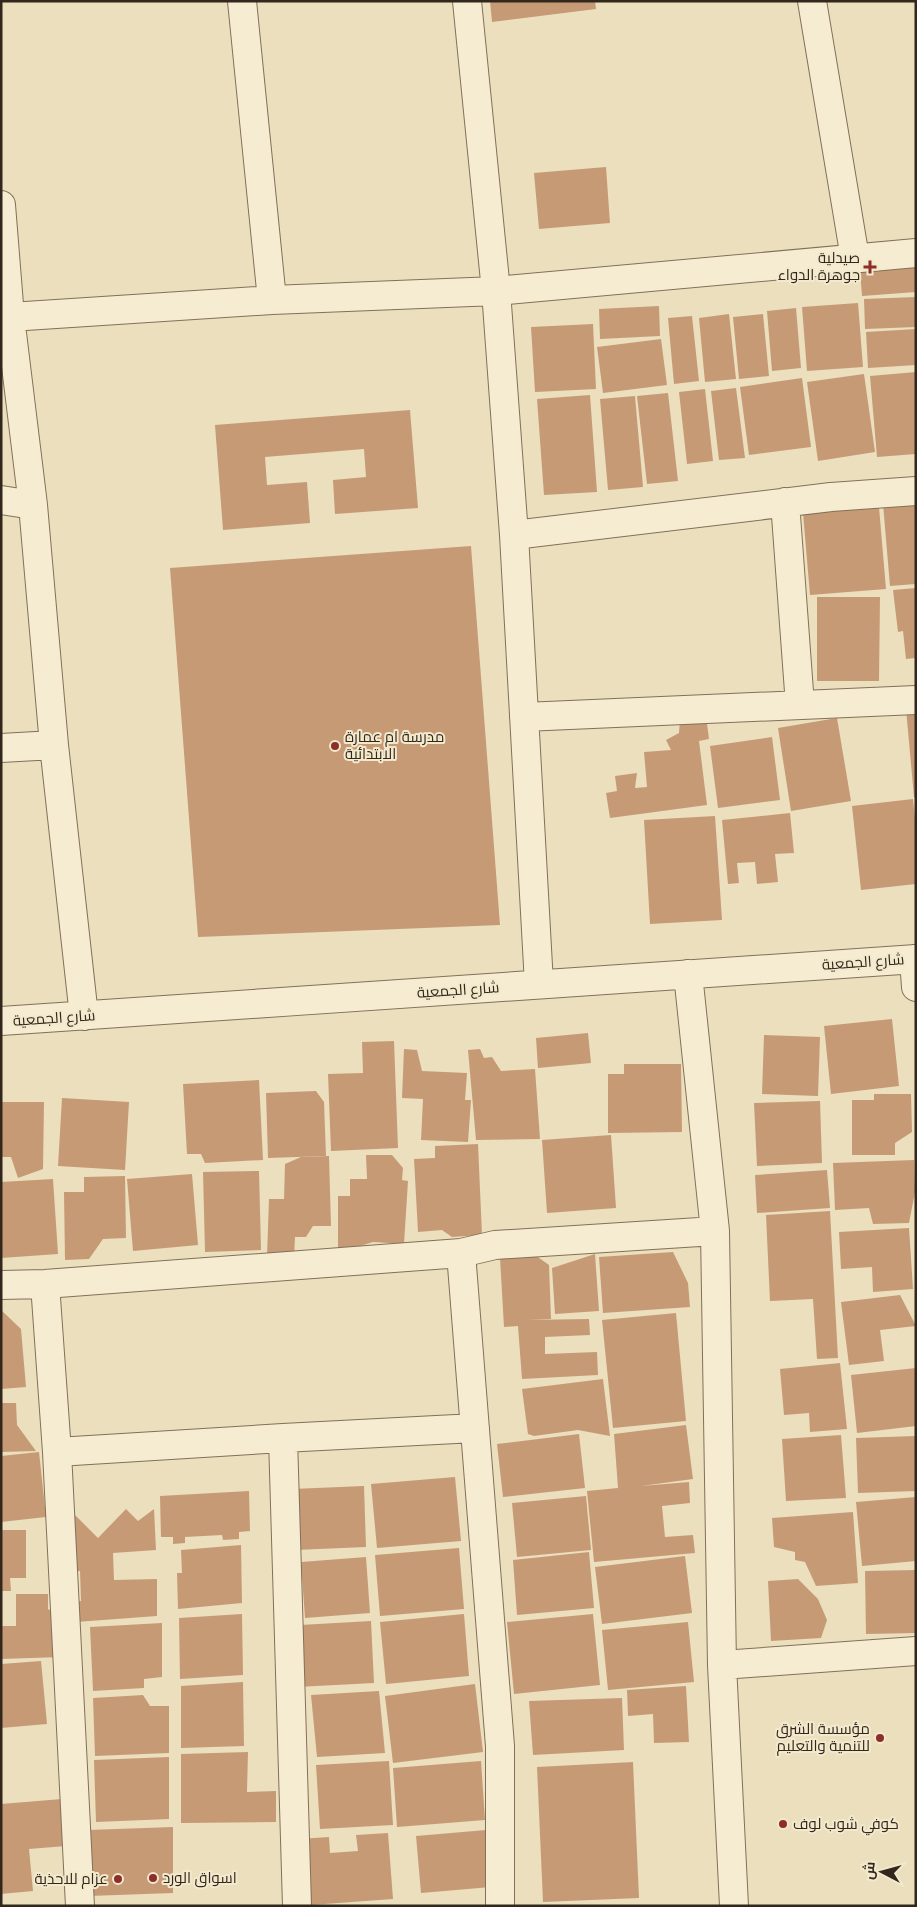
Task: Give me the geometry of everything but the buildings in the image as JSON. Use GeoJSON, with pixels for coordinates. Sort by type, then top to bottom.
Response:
{"type":"FeatureCollection","features":[{"type":"Feature","properties":{"kind":"street"},"geometry":{"type":"LineString","coordinates":[[242,1],[272,300]]}},
{"type":"Feature","properties":{"kind":"street"},"geometry":{"type":"LineString","coordinates":[[467,1],[496,291],[514,535],[539,984]]}},
{"type":"Feature","properties":{"kind":"street"},"geometry":{"type":"LineString","coordinates":[[812,1],[855,258]]}},
{"type":"Feature","properties":{"kind":"street"},"geometry":{"type":"LineString","coordinates":[[1,205],[10,317],[33,505],[54,745],[84,1016]]}},
{"type":"Feature","properties":{"kind":"street"},"geometry":{"type":"LineString","coordinates":[[10,317],[272,300],[496,291],[916,253]]}},
{"type":"Feature","properties":{"kind":"street"},"geometry":{"type":"LineString","coordinates":[[514,535],[785,502],[916,490]]}},
{"type":"Feature","properties":{"kind":"street"},"geometry":{"type":"LineString","coordinates":[[1,500],[33,505]]}},
{"type":"Feature","properties":{"kind":"street"},"geometry":{"type":"LineString","coordinates":[[785,502],[800,705]]}},
{"type":"Feature","properties":{"kind":"street"},"geometry":{"type":"LineString","coordinates":[[524,717],[916,700]]}},
{"type":"Feature","properties":{"kind":"street"},"geometry":{"type":"LineString","coordinates":[[1,748],[54,745]]}},
{"type":"Feature","properties":{"kind":"street"},"geometry":{"type":"LineString","coordinates":[[915,959],[916,987]]}},
{"type":"Feature","properties":{"kind":"street","name":"شارع الجمعية"},"geometry":{"type":"LineString","coordinates":[[1,1021],[915,959]]}},
{"type":"Feature","properties":{"kind":"street"},"geometry":{"type":"LineString","coordinates":[[688,974],[715,1231],[722,1666],[734,1906]]}},
{"type":"Feature","properties":{"kind":"street"},"geometry":{"type":"LineString","coordinates":[[1,1285],[45,1284],[461,1252],[496,1244],[715,1231]]}},
{"type":"Feature","properties":{"kind":"street"},"geometry":{"type":"LineString","coordinates":[[461,1252],[500,1746],[500,1906]]}},
{"type":"Feature","properties":{"kind":"street"},"geometry":{"type":"LineString","coordinates":[[45,1284],[57,1452],[80,1906]]}},
{"type":"Feature","properties":{"kind":"street"},"geometry":{"type":"LineString","coordinates":[[57,1452],[475,1428]]}},
{"type":"Feature","properties":{"kind":"street"},"geometry":{"type":"LineString","coordinates":[[283,1438],[297,1906]]}},
{"type":"Feature","properties":{"kind":"street"},"geometry":{"type":"LineString","coordinates":[[722,1666],[916,1651]]}},
{"type":"Feature","properties":{"kind":"place","name":"صيدلية جوهرة الدواء"},"geometry":{"type":"Point","coordinates":[870,267]}},
{"type":"Feature","properties":{"kind":"place","name":"مدرسة ام عمارة الابتدائية"},"geometry":{"type":"Point","coordinates":[335,746]}},
{"type":"Feature","properties":{"kind":"place","name":"مؤسسة الشرق للتنمية والتعليم"},"geometry":{"type":"Point","coordinates":[880,1738]}},
{"type":"Feature","properties":{"kind":"place","name":"كوفي شوب لوف"},"geometry":{"type":"Point","coordinates":[783,1824]}},
{"type":"Feature","properties":{"kind":"place","name":"اسواق الورد"},"geometry":{"type":"Point","coordinates":[153,1878]}},
{"type":"Feature","properties":{"kind":"place","name":"عزام للاحذية"},"geometry":{"type":"Point","coordinates":[118,1879]}}]}
